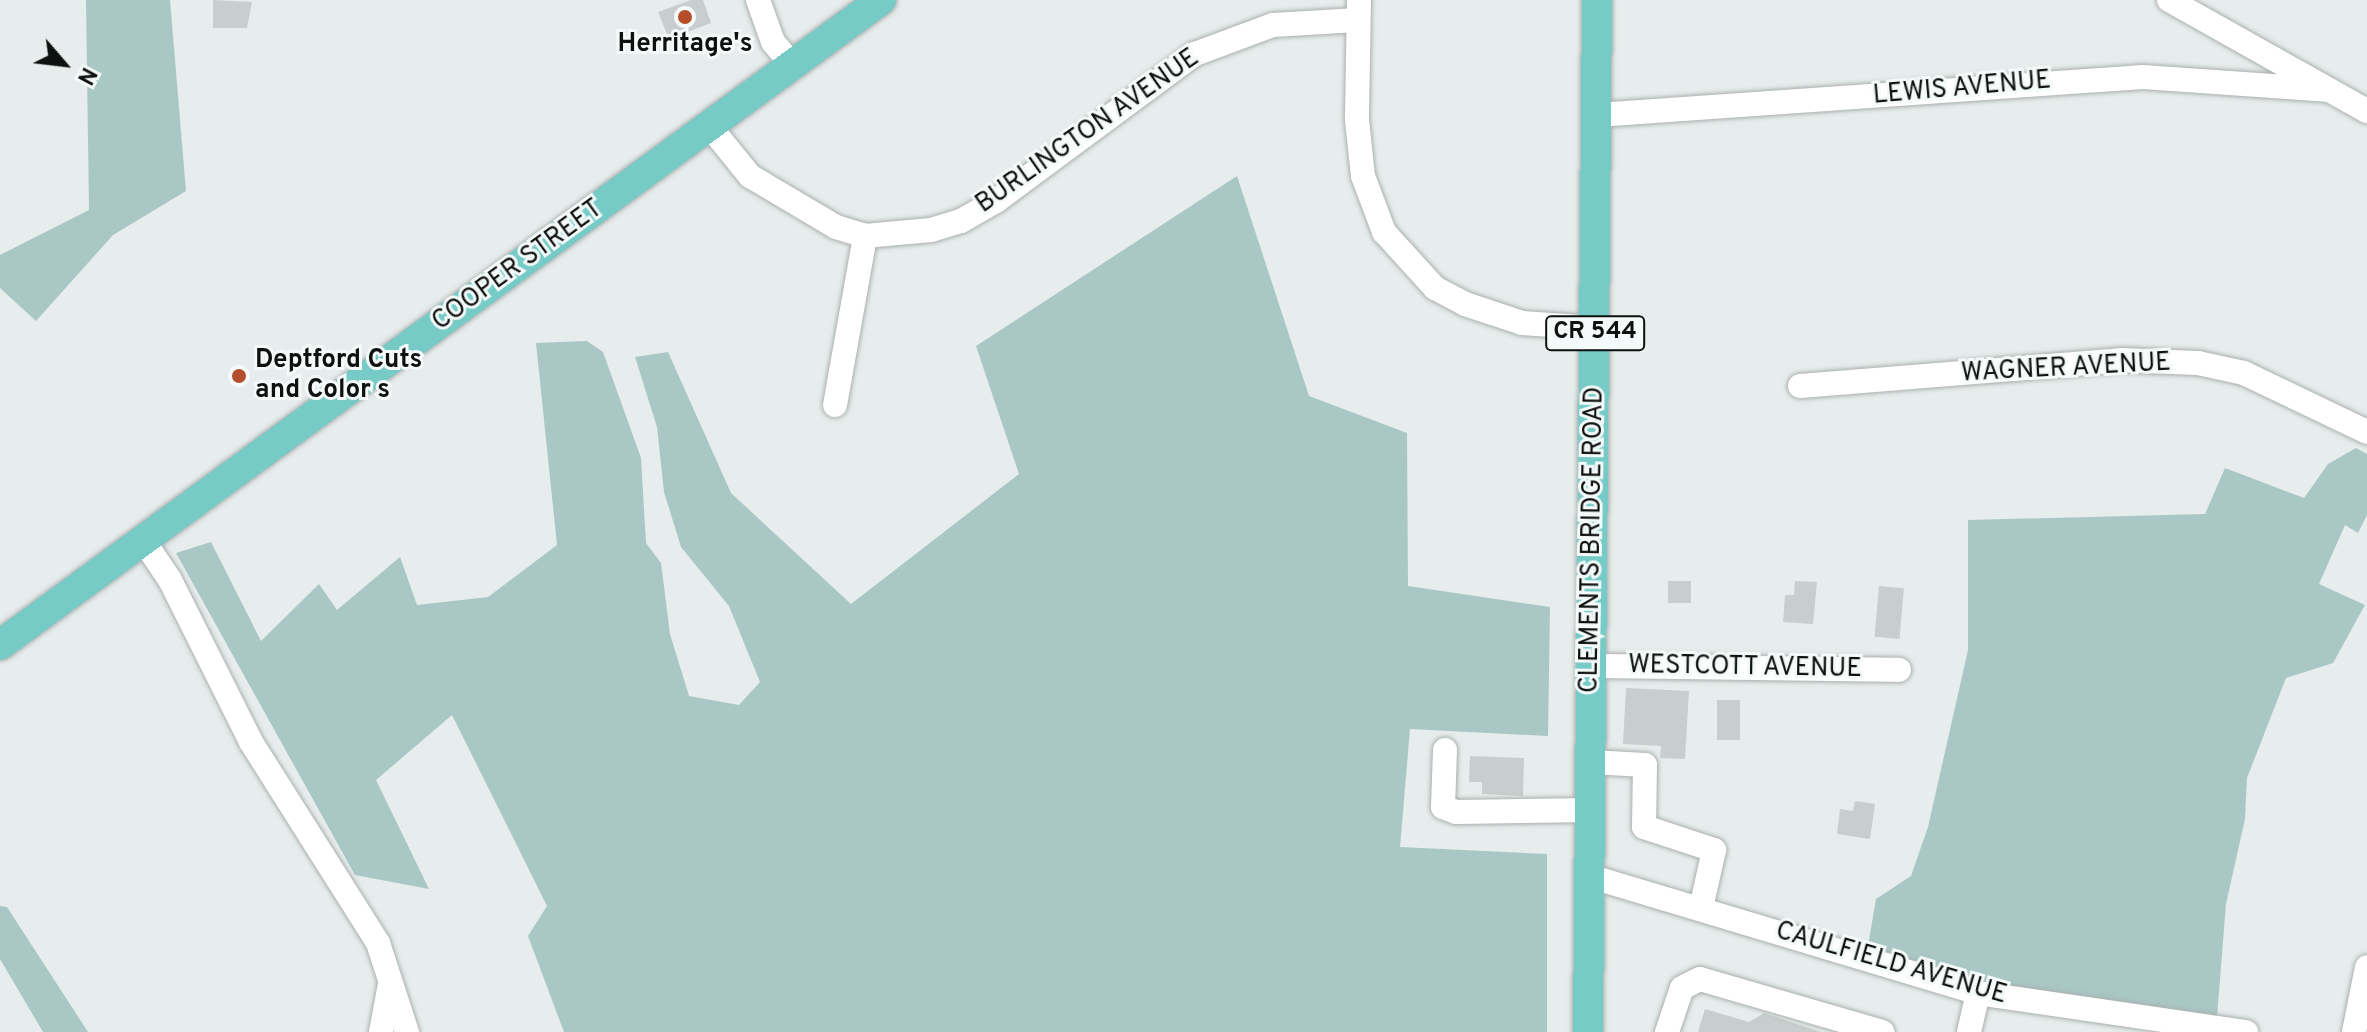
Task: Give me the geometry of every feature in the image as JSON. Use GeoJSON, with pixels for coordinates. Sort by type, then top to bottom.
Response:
{"type":"FeatureCollection","features":[{"type":"Feature","properties":{"kind":"main road","name":"COOPER STREET"},"geometry":{"type":"LineString","coordinates":[[0,645],[711,128],[881,0]]}},
{"type":"Feature","properties":{"kind":"main road","name":"CLEMENTS BRIDGE ROAD"},"geometry":{"type":"LineString","coordinates":[[1588,1032],[1597,0]]}},
{"type":"Feature","properties":{"kind":"street"},"geometry":{"type":"LineString","coordinates":[[758,0],[773,42],[793,66]]}},
{"type":"Feature","properties":{"kind":"street"},"geometry":{"type":"LineString","coordinates":[[2169,0],[2367,111]]}},
{"type":"Feature","properties":{"kind":"street"},"geometry":{"type":"LineString","coordinates":[[1358,10],[1357,120],[1363,176],[1384,232],[1435,288],[1465,304],[1522,323],[1595,328]]}},
{"type":"Feature","properties":{"kind":"street","name":"BURLINGTON AVENUE"},"geometry":{"type":"LineString","coordinates":[[865,236],[961,221],[996,201],[1176,66],[1227,38],[1290,22],[1358,10]]}},
{"type":"Feature","properties":{"kind":"street","name":"LEWIS AVENUE"},"geometry":{"type":"LineString","coordinates":[[1597,115],[1713,111],[2116,78],[2327,90]]}},
{"type":"Feature","properties":{"kind":"street"},"geometry":{"type":"LineString","coordinates":[[711,128],[750,176],[803,211],[865,236],[835,405]]}},
{"type":"Feature","properties":{"kind":"street","name":"WAGNER AVENUE"},"geometry":{"type":"LineString","coordinates":[[1800,386],[2121,360],[2198,363],[2244,373],[2367,432]]}},
{"type":"Feature","properties":{"kind":"street"},"geometry":{"type":"LineString","coordinates":[[143,540],[170,580],[251,742],[378,943],[407,1032]]}},
{"type":"Feature","properties":{"kind":"street","name":"WESTCOTT AVENUE"},"geometry":{"type":"LineString","coordinates":[[1591,666],[1899,670]]}},
{"type":"Feature","properties":{"kind":"street"},"geometry":{"type":"LineString","coordinates":[[1445,750],[1443,807],[1456,812],[1590,810]]}},
{"type":"Feature","properties":{"kind":"street"},"geometry":{"type":"LineString","coordinates":[[1591,762],[1645,765],[1644,827],[1714,850],[1701,908]]}},
{"type":"Feature","properties":{"kind":"street","name":"CAULFIELD AVENUE"},"geometry":{"type":"LineString","coordinates":[[1589,876],[1978,993],[2246,1032]]}},
{"type":"Feature","properties":{"kind":"street"},"geometry":{"type":"LineString","coordinates":[[2354,1032],[2367,967]]}},
{"type":"Feature","properties":{"kind":"street"},"geometry":{"type":"LineString","coordinates":[[1667,1032],[1682,988],[1700,979],[1882,1032]]}},
{"type":"Feature","properties":{"kind":"street"},"geometry":{"type":"LineString","coordinates":[[381,1032],[390,984]]}},
{"type":"Feature","properties":{"kind":"street"},"geometry":{"type":"LineString","coordinates":[[1969,1032],[1978,993]]}},
{"type":"Feature","properties":{"kind":"shaded area"},"geometry":{"type":"Polygon","coordinates":[[[86,0],[170,0],[186,191],[113,235],[36,321],[0,288],[0,255],[89,210],[86,0]]]}},
{"type":"Feature","properties":{"kind":"shaded area"},"geometry":{"type":"Polygon","coordinates":[[[1237,176],[1309,396],[1407,433],[1408,586],[1550,607],[1548,736],[1410,729],[1400,847],[1547,854],[1547,1032],[564,1032],[528,936],[547,906],[452,715],[376,780],[429,889],[355,875],[176,553],[211,542],[261,641],[319,584],[337,610],[400,557],[417,605],[488,597],[557,545],[536,343],[587,341],[603,352],[641,458],[646,543],[661,563],[670,634],[689,696],[739,705],[760,682],[729,606],[681,547],[664,492],[657,427],[635,357],[668,352],[731,493],[851,604],[1019,474],[976,346],[1237,176]]]}},
{"type":"Feature","properties":{"kind":"shaded area"},"geometry":{"type":"Polygon","coordinates":[[[2356,448],[2367,454],[2367,515],[2358,533],[2345,525],[2319,584],[2365,605],[2333,663],[2286,678],[2247,778],[2245,819],[2226,904],[2217,1017],[1983,982],[1868,946],[1876,899],[1911,876],[1928,827],[1968,650],[1968,520],[2205,514],[2225,468],[2304,498],[2328,464],[2356,448]]]}},
{"type":"Feature","properties":{"kind":"shaded area"},"geometry":{"type":"Polygon","coordinates":[[[0,906],[7,907],[88,1032],[43,1032],[0,959],[0,906]]]}},
{"type":"Feature","properties":{"kind":"building"},"geometry":{"type":"Polygon","coordinates":[[[213,0],[252,2],[247,28],[213,28],[213,0]]]}},
{"type":"Feature","properties":{"kind":"building","name":"Herritage's"},"geometry":{"type":"Polygon","coordinates":[[[691,0],[703,0],[711,23],[669,39],[658,12],[691,0]]]}},
{"type":"Feature","properties":{"kind":"building"},"geometry":{"type":"Polygon","coordinates":[[[1668,581],[1691,581],[1691,603],[1668,603],[1668,581]]]}},
{"type":"Feature","properties":{"kind":"building"},"geometry":{"type":"Polygon","coordinates":[[[1795,581],[1817,582],[1813,624],[1783,622],[1785,595],[1794,595],[1795,581]]]}},
{"type":"Feature","properties":{"kind":"building"},"geometry":{"type":"Polygon","coordinates":[[[1879,586],[1904,588],[1899,639],[1875,637],[1879,586]]]}},
{"type":"Feature","properties":{"kind":"building"},"geometry":{"type":"Polygon","coordinates":[[[1626,688],[1689,691],[1685,759],[1660,758],[1661,746],[1623,744],[1626,688]]]}},
{"type":"Feature","properties":{"kind":"building"},"geometry":{"type":"Polygon","coordinates":[[[1717,700],[1740,700],[1740,740],[1717,740],[1717,700]]]}},
{"type":"Feature","properties":{"kind":"building"},"geometry":{"type":"Polygon","coordinates":[[[1470,756],[1524,758],[1523,796],[1482,794],[1482,782],[1469,782],[1470,756]]]}},
{"type":"Feature","properties":{"kind":"building"},"geometry":{"type":"Polygon","coordinates":[[[1855,801],[1875,804],[1870,839],[1837,834],[1840,809],[1853,811],[1855,801]]]}},
{"type":"Feature","properties":{"kind":"building"},"geometry":{"type":"Polygon","coordinates":[[[1705,1009],[1749,1022],[1764,1013],[1821,1032],[1698,1032],[1705,1009]]]}},
{"type":"Feature","properties":{"kind":"place","name":"Herritage's"},"geometry":{"type":"Point","coordinates":[685,17]}},
{"type":"Feature","properties":{"kind":"place","name":"Deptford Cuts and Color s"},"geometry":{"type":"Point","coordinates":[239,376]}}]}
